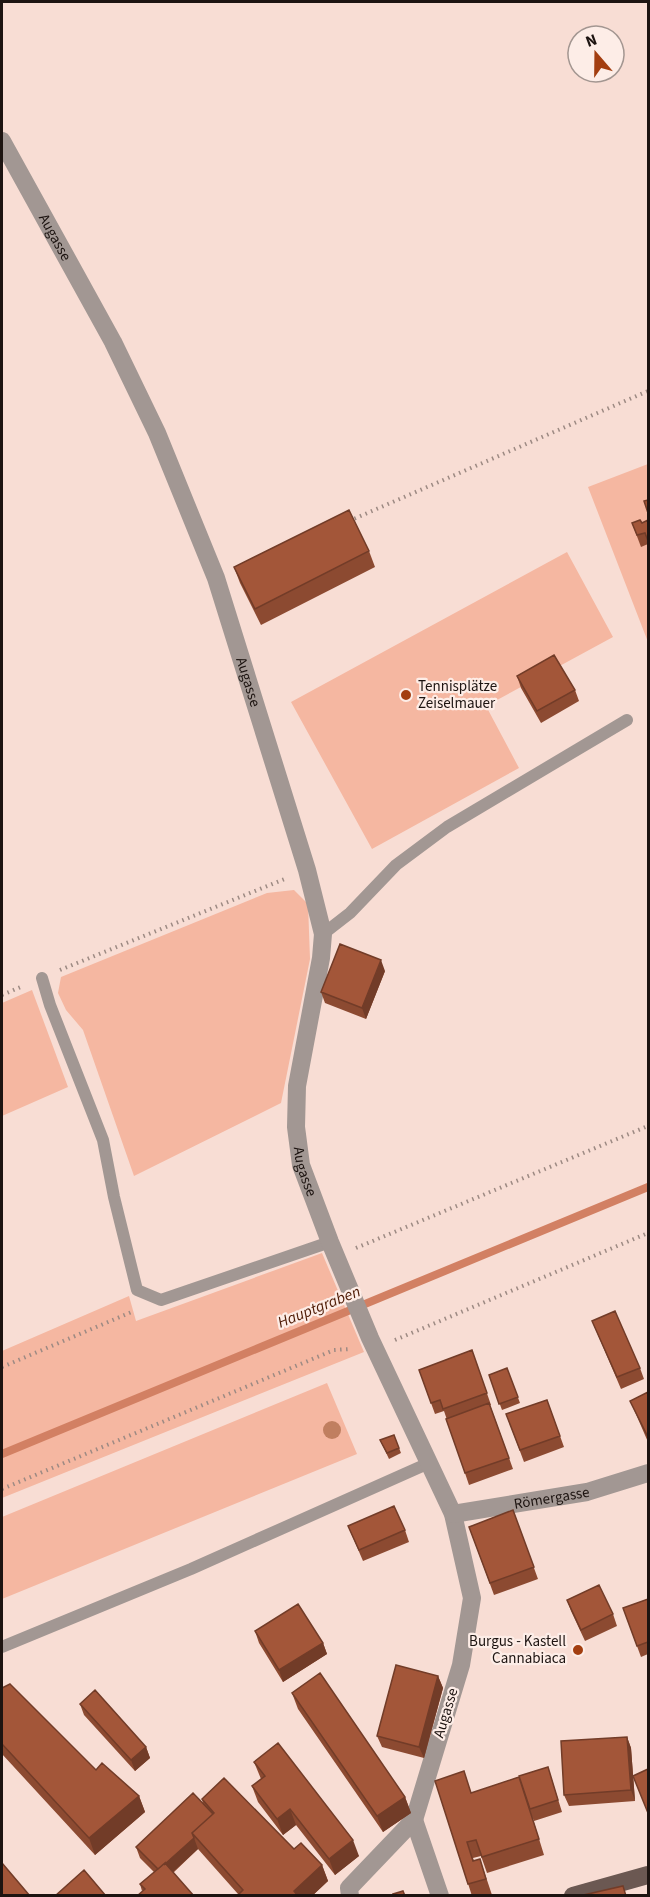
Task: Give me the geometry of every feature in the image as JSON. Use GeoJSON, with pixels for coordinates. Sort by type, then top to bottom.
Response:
{"type":"FeatureCollection","features":[{"type":"Feature","properties":{"kind":"main road"},"geometry":{"type":"LineString","coordinates":[[573,1896],[648,1875]]}},
{"type":"Feature","properties":{"kind":"street","name":"Augasse"},"geometry":{"type":"LineString","coordinates":[[2,141],[113,342],[157,433],[216,578],[307,870],[323,934],[321,958],[297,1086],[296,1127],[301,1165],[333,1249],[373,1343],[453,1514],[472,1598],[461,1665],[414,1820]]}},
{"type":"Feature","properties":{"kind":"street","name":"Römergasse"},"geometry":{"type":"LineString","coordinates":[[453,1514],[587,1492],[648,1473]]}},
{"type":"Feature","properties":{"kind":"street"},"geometry":{"type":"LineString","coordinates":[[350,1896],[349,1888],[414,1820],[440,1896]]}},
{"type":"Feature","properties":{"kind":"lane"},"geometry":{"type":"LineString","coordinates":[[323,934],[350,913],[396,865],[447,827],[627,720]]}},
{"type":"Feature","properties":{"kind":"lane"},"geometry":{"type":"LineString","coordinates":[[42,978],[50,1005],[103,1140],[114,1197],[137,1290],[161,1300],[333,1249]]}},
{"type":"Feature","properties":{"kind":"lane"},"geometry":{"type":"LineString","coordinates":[[2,1647],[191,1569],[429,1463]]}},
{"type":"Feature","properties":{"kind":"path"},"geometry":{"type":"LineString","coordinates":[[346,522],[648,391]]}},
{"type":"Feature","properties":{"kind":"path"},"geometry":{"type":"LineString","coordinates":[[2,994],[307,870]]}},
{"type":"Feature","properties":{"kind":"path"},"geometry":{"type":"LineString","coordinates":[[333,1249],[648,1126]]}},
{"type":"Feature","properties":{"kind":"path"},"geometry":{"type":"LineString","coordinates":[[2,1490],[334,1350],[373,1343],[648,1233]]}},
{"type":"Feature","properties":{"kind":"path"},"geometry":{"type":"LineString","coordinates":[[2,1367],[161,1300]]}},
{"type":"Feature","properties":{"kind":"shaded area"},"geometry":{"type":"Polygon","coordinates":[[[648,464],[648,642],[588,487],[648,464]]]}},
{"type":"Feature","properties":{"kind":"shaded area","name":"Tennisplätze Zeiselmauer"},"geometry":{"type":"Polygon","coordinates":[[[567,552],[613,637],[486,706],[519,768],[372,849],[291,702],[567,552]]]}},
{"type":"Feature","properties":{"kind":"shaded area"},"geometry":{"type":"Polygon","coordinates":[[[294,890],[308,904],[310,959],[281,1103],[134,1176],[83,1030],[66,1010],[58,993],[61,977],[267,893],[294,890]]]}},
{"type":"Feature","properties":{"kind":"shaded area"},"geometry":{"type":"Polygon","coordinates":[[[32,990],[68,1087],[2,1116],[2,1003],[32,990]]]}},
{"type":"Feature","properties":{"kind":"shaded area"},"geometry":{"type":"Polygon","coordinates":[[[322,1253],[364,1352],[2,1498],[2,1351],[129,1296],[136,1321],[322,1253]]]}},
{"type":"Feature","properties":{"kind":"shaded area"},"geometry":{"type":"Polygon","coordinates":[[[327,1383],[357,1454],[2,1599],[2,1517],[327,1383]]]}},
{"type":"Feature","properties":{"kind":"building"},"geometry":{"type":"Polygon","coordinates":[[[648,500],[648,513],[644,501],[648,500]]]}},
{"type":"Feature","properties":{"kind":"building"},"geometry":{"type":"Polygon","coordinates":[[[349,510],[369,551],[255,609],[234,567],[349,510]]]}},
{"type":"Feature","properties":{"kind":"building"},"geometry":{"type":"Polygon","coordinates":[[[640,520],[642,523],[648,520],[648,541],[645,533],[637,535],[632,523],[640,520]]]}},
{"type":"Feature","properties":{"kind":"building","name":"Tennisplätze Zeiselmauer"},"geometry":{"type":"Polygon","coordinates":[[[554,655],[575,690],[537,711],[517,676],[554,655]]]}},
{"type":"Feature","properties":{"kind":"building"},"geometry":{"type":"Polygon","coordinates":[[[340,944],[381,960],[362,1008],[321,992],[340,944]]]}},
{"type":"Feature","properties":{"kind":"building"},"geometry":{"type":"Polygon","coordinates":[[[615,1311],[640,1368],[617,1377],[592,1321],[615,1311]]]}},
{"type":"Feature","properties":{"kind":"building"},"geometry":{"type":"Polygon","coordinates":[[[472,1350],[487,1393],[443,1409],[440,1400],[431,1403],[419,1370],[472,1350]]]}},
{"type":"Feature","properties":{"kind":"building"},"geometry":{"type":"Polygon","coordinates":[[[507,1368],[518,1397],[499,1404],[489,1375],[507,1368]]]}},
{"type":"Feature","properties":{"kind":"building"},"geometry":{"type":"Polygon","coordinates":[[[648,1392],[648,1434],[647,1435],[630,1401],[648,1392]]]}},
{"type":"Feature","properties":{"kind":"building"},"geometry":{"type":"Polygon","coordinates":[[[547,1400],[560,1436],[520,1450],[506,1414],[547,1400]]]}},
{"type":"Feature","properties":{"kind":"building"},"geometry":{"type":"Polygon","coordinates":[[[489,1403],[509,1458],[465,1473],[446,1419],[489,1403]]]}},
{"type":"Feature","properties":{"kind":"building"},"geometry":{"type":"Polygon","coordinates":[[[394,1435],[399,1448],[387,1453],[380,1440],[394,1435]]]}},
{"type":"Feature","properties":{"kind":"building"},"geometry":{"type":"Polygon","coordinates":[[[394,1506],[405,1530],[359,1550],[348,1526],[394,1506]]]}},
{"type":"Feature","properties":{"kind":"building"},"geometry":{"type":"Polygon","coordinates":[[[513,1510],[534,1567],[490,1583],[469,1527],[513,1510]]]}},
{"type":"Feature","properties":{"kind":"building"},"geometry":{"type":"Polygon","coordinates":[[[599,1585],[613,1614],[581,1630],[567,1600],[599,1585]]]}},
{"type":"Feature","properties":{"kind":"building"},"geometry":{"type":"Polygon","coordinates":[[[648,1599],[648,1642],[637,1646],[623,1608],[648,1599]]]}},
{"type":"Feature","properties":{"kind":"building"},"geometry":{"type":"Polygon","coordinates":[[[298,1604],[323,1643],[279,1670],[255,1631],[298,1604]]]}},
{"type":"Feature","properties":{"kind":"building"},"geometry":{"type":"Polygon","coordinates":[[[396,1665],[438,1676],[419,1747],[377,1736],[396,1665]]]}},
{"type":"Feature","properties":{"kind":"building"},"geometry":{"type":"Polygon","coordinates":[[[320,1673],[405,1797],[377,1816],[292,1693],[320,1673]]]}},
{"type":"Feature","properties":{"kind":"building"},"geometry":{"type":"Polygon","coordinates":[[[10,1684],[96,1770],[102,1763],[139,1796],[89,1838],[2,1744],[2,1688],[10,1684]]]}},
{"type":"Feature","properties":{"kind":"building"},"geometry":{"type":"Polygon","coordinates":[[[95,1690],[146,1747],[131,1760],[80,1704],[95,1690]]]}},
{"type":"Feature","properties":{"kind":"building"},"geometry":{"type":"Polygon","coordinates":[[[627,1737],[631,1790],[564,1795],[561,1741],[627,1737]]]}},
{"type":"Feature","properties":{"kind":"building"},"geometry":{"type":"Polygon","coordinates":[[[278,1743],[353,1840],[329,1859],[290,1809],[277,1819],[252,1786],[265,1776],[254,1762],[278,1743]]]}},
{"type":"Feature","properties":{"kind":"building"},"geometry":{"type":"Polygon","coordinates":[[[548,1767],[558,1800],[530,1809],[519,1776],[548,1767]]]}},
{"type":"Feature","properties":{"kind":"building"},"geometry":{"type":"Polygon","coordinates":[[[648,1769],[648,1813],[633,1776],[648,1769]]]}},
{"type":"Feature","properties":{"kind":"building"},"geometry":{"type":"Polygon","coordinates":[[[464,1771],[471,1793],[519,1777],[539,1839],[482,1857],[476,1840],[467,1842],[473,1861],[480,1859],[486,1879],[468,1884],[435,1781],[464,1771]]]}},
{"type":"Feature","properties":{"kind":"building"},"geometry":{"type":"Polygon","coordinates":[[[224,1778],[294,1849],[301,1843],[322,1865],[294,1891],[298,1896],[237,1896],[243,1890],[192,1833],[214,1813],[202,1799],[224,1778]]]}},
{"type":"Feature","properties":{"kind":"building"},"geometry":{"type":"Polygon","coordinates":[[[193,1793],[213,1814],[192,1833],[194,1838],[158,1869],[136,1847],[193,1793]]]}},
{"type":"Feature","properties":{"kind":"building"},"geometry":{"type":"Polygon","coordinates":[[[2,1863],[30,1896],[2,1896],[2,1863]]]}},
{"type":"Feature","properties":{"kind":"building"},"geometry":{"type":"Polygon","coordinates":[[[165,1863],[194,1896],[137,1896],[145,1889],[140,1884],[165,1863]]]}},
{"type":"Feature","properties":{"kind":"building"},"geometry":{"type":"Polygon","coordinates":[[[84,1870],[106,1896],[55,1896],[84,1870]]]}},
{"type":"Feature","properties":{"kind":"building"},"geometry":{"type":"Polygon","coordinates":[[[623,1886],[626,1896],[579,1896],[623,1886]]]}},
{"type":"Feature","properties":{"kind":"building"},"geometry":{"type":"Polygon","coordinates":[[[403,1891],[405,1896],[394,1896],[393,1894],[403,1891]]]}},
{"type":"Feature","properties":{"kind":"waterway","name":"Hauptgraben"},"geometry":{"type":"LineString","coordinates":[[2,1454],[648,1187]]}},
{"type":"Feature","properties":{"kind":"place","name":"Tennisplätze Zeiselmauer"},"geometry":{"type":"Point","coordinates":[406,695]}},
{"type":"Feature","properties":{"kind":"place","name":"Burgus - Kastell Cannabiaca"},"geometry":{"type":"Point","coordinates":[578,1650]}}]}
